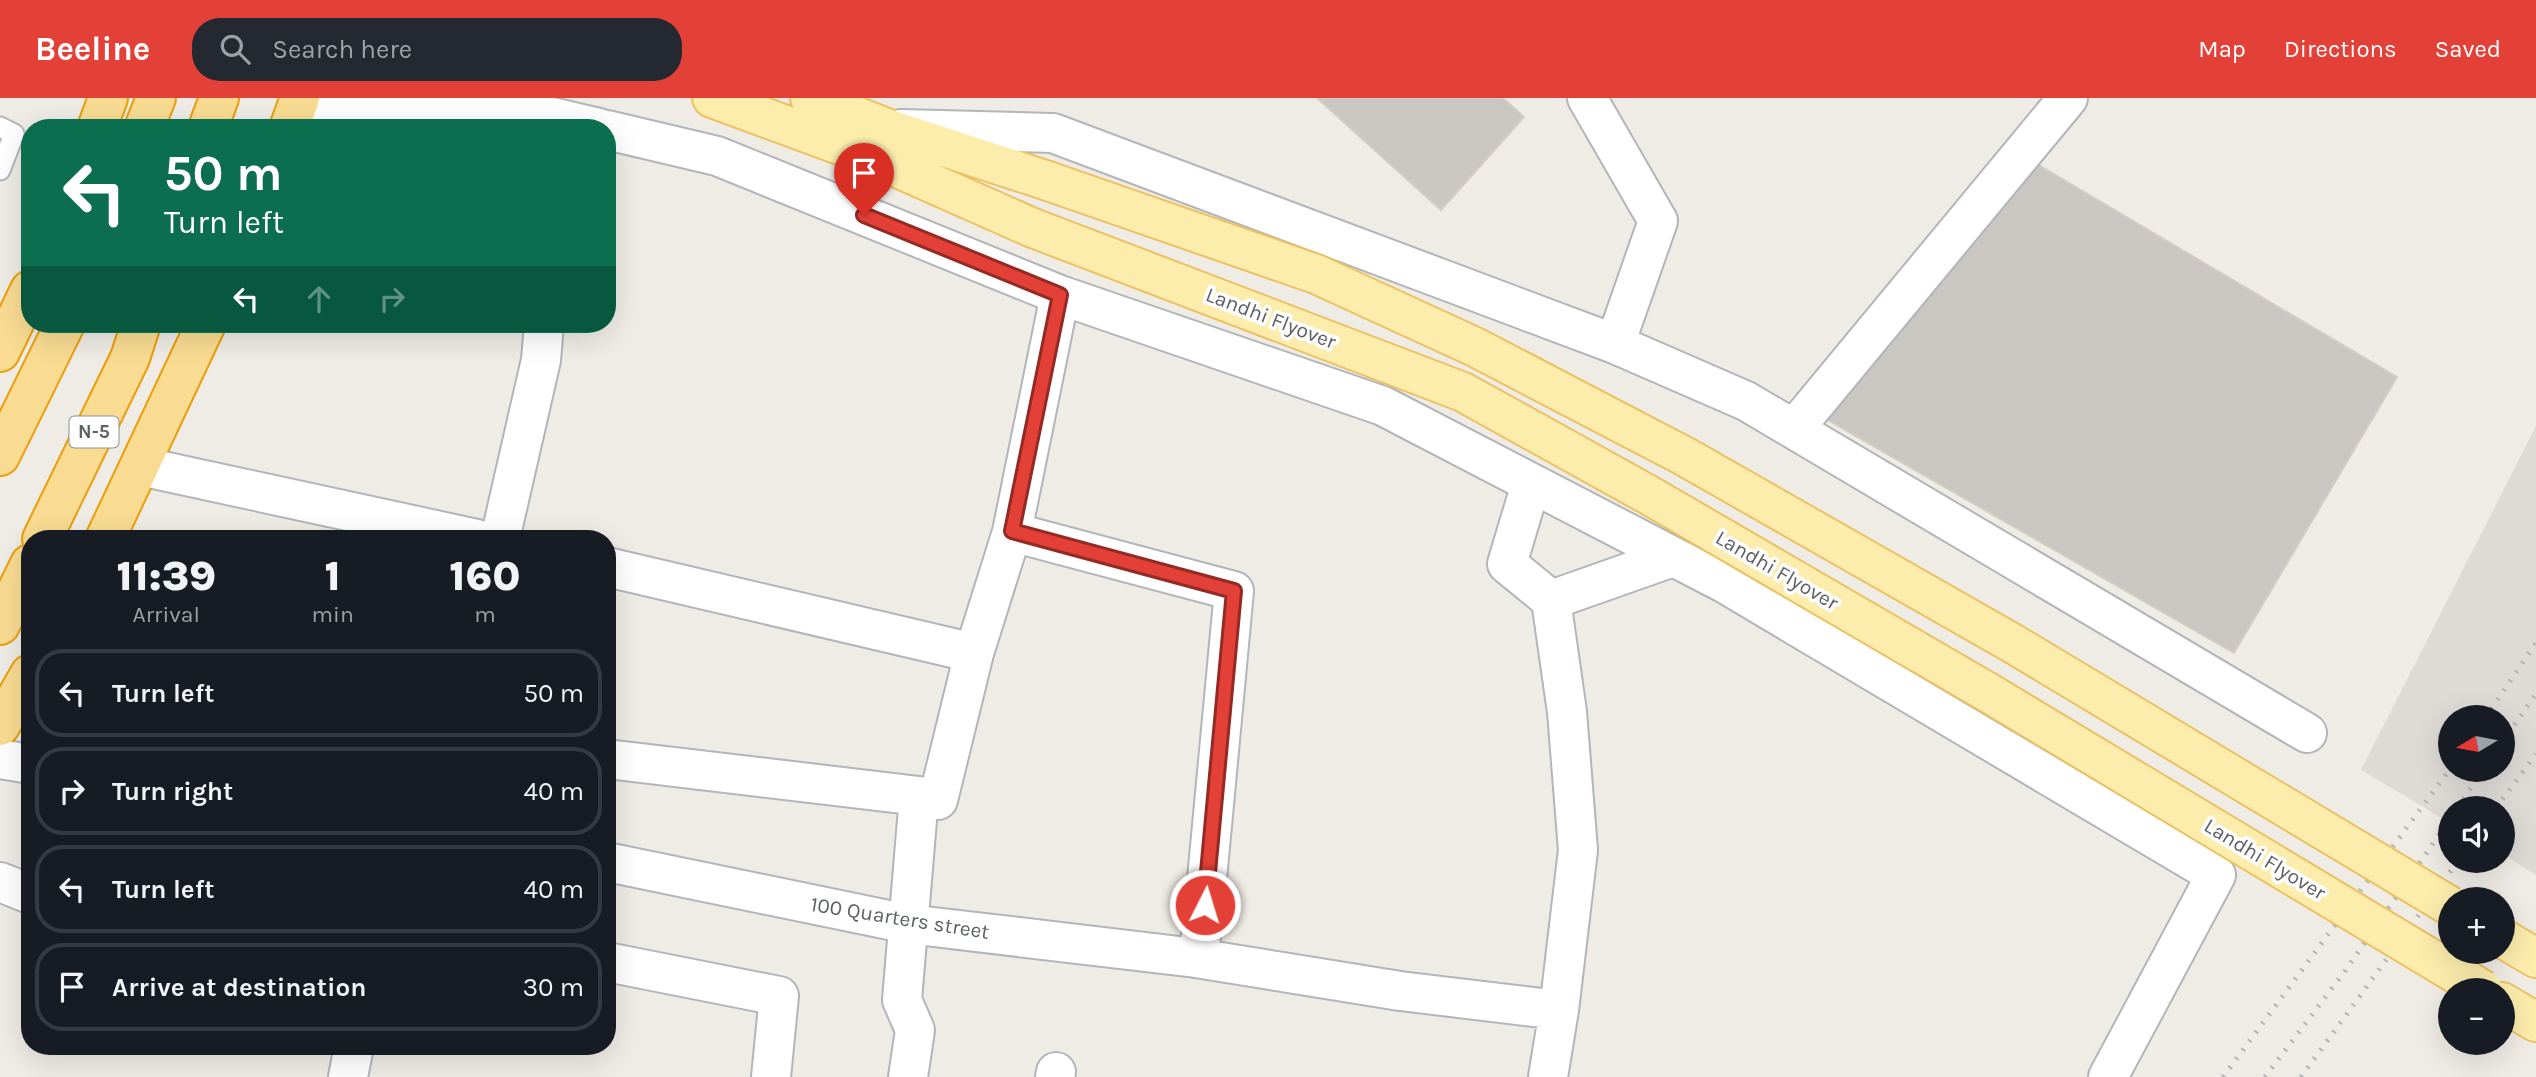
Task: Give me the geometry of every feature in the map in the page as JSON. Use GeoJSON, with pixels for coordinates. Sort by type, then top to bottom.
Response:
{"type":"FeatureCollection","features":[{"type":"Feature","properties":{"kind":"highway"},"geometry":{"type":"LineString","coordinates":[[100,119],[108,98]]}},
{"type":"Feature","properties":{"kind":"highway"},"geometry":{"type":"LineString","coordinates":[[148,119],[156,98]]}},
{"type":"Feature","properties":{"kind":"highway"},"geometry":{"type":"LineString","coordinates":[[211,119],[219,98]]}},
{"type":"Feature","properties":{"kind":"highway"},"geometry":{"type":"LineString","coordinates":[[0,352],[21,309]]}},
{"type":"Feature","properties":{"kind":"highway"},"geometry":{"type":"LineString","coordinates":[[0,456],[61,333]]}},
{"type":"Feature","properties":{"kind":"highway","name":"N-5"},"geometry":{"type":"LineString","coordinates":[[46,530],[130,358],[138,333]]}},
{"type":"Feature","properties":{"kind":"highway"},"geometry":{"type":"LineString","coordinates":[[109,530],[202,333]]}},
{"type":"Feature","properties":{"kind":"highway"},"geometry":{"type":"LineString","coordinates":[[0,625],[21,582]]}},
{"type":"Feature","properties":{"kind":"highway"},"geometry":{"type":"LineString","coordinates":[[0,726],[21,690]]}},
{"type":"Feature","properties":{"kind":"main road","name":"Landhi Flyover"},"geometry":{"type":"LineString","coordinates":[[712,98],[875,158],[1033,228],[1463,392],[1989,693],[2463,978]]}},
{"type":"Feature","properties":{"kind":"main road"},"geometry":{"type":"LineString","coordinates":[[810,98],[888,129],[1316,274],[1475,347],[1684,456],[2000,637],[2438,899]]}},
{"type":"Feature","properties":{"kind":"main road"},"geometry":{"type":"LineString","coordinates":[[2515,946],[2536,958]]}},
{"type":"Feature","properties":{"kind":"main road"},"geometry":{"type":"LineString","coordinates":[[2515,1010],[2536,1022]]}},
{"type":"Feature","properties":{"kind":"street"},"geometry":{"type":"LineString","coordinates":[[1587,98],[1658,221],[1615,344]]}},
{"type":"Feature","properties":{"kind":"street"},"geometry":{"type":"LineString","coordinates":[[1794,429],[2068,98]]}},
{"type":"Feature","properties":{"kind":"street"},"geometry":{"type":"LineString","coordinates":[[295,111],[483,119]]}},
{"type":"Feature","properties":{"kind":"street"},"geometry":{"type":"LineString","coordinates":[[888,129],[1053,133],[1615,344],[1746,401],[2307,733]]}},
{"type":"Feature","properties":{"kind":"street"},"geometry":{"type":"LineString","coordinates":[[616,132],[717,156],[1060,295],[1383,406],[1724,583],[2216,875],[2108,1077]]}},
{"type":"Feature","properties":{"kind":"street"},"geometry":{"type":"LineString","coordinates":[[616,760],[938,800],[974,653],[1012,531],[1060,295]]}},
{"type":"Feature","properties":{"kind":"street"},"geometry":{"type":"LineString","coordinates":[[502,530],[541,360],[543,333]]}},
{"type":"Feature","properties":{"kind":"street"},"geometry":{"type":"LineString","coordinates":[[140,466],[435,530]]}},
{"type":"Feature","properties":{"kind":"street"},"geometry":{"type":"LineString","coordinates":[[1531,484],[1507,564],[1551,600],[1567,712],[1578,850],[1559,1010],[1548,1077]]}},
{"type":"Feature","properties":{"kind":"street"},"geometry":{"type":"LineString","coordinates":[[1012,531],[1234,591],[1199,945]]}},
{"type":"Feature","properties":{"kind":"street"},"geometry":{"type":"LineString","coordinates":[[1551,600],[1673,556]]}},
{"type":"Feature","properties":{"kind":"street"},"geometry":{"type":"LineString","coordinates":[[616,569],[974,653]]}},
{"type":"Feature","properties":{"kind":"street"},"geometry":{"type":"LineString","coordinates":[[0,759],[21,762]]}},
{"type":"Feature","properties":{"kind":"street"},"geometry":{"type":"LineString","coordinates":[[908,1077],[915,1030],[902,1000],[919,796]]}},
{"type":"Feature","properties":{"kind":"street","name":"100 Quarters street"},"geometry":{"type":"LineString","coordinates":[[616,864],[908,924],[1199,945],[1400,991],[1559,1010]]}},
{"type":"Feature","properties":{"kind":"street"},"geometry":{"type":"LineString","coordinates":[[0,882],[21,890]]}},
{"type":"Feature","properties":{"kind":"street"},"geometry":{"type":"LineString","coordinates":[[616,964],[779,996],[771,1077]]}},
{"type":"Feature","properties":{"kind":"street"},"geometry":{"type":"LineString","coordinates":[[348,1077],[352,1055]]}},
{"type":"Feature","properties":{"kind":"lane"},"geometry":{"type":"LineString","coordinates":[[0,127],[14,134],[0,170]]}},
{"type":"Feature","properties":{"kind":"shaded area"},"geometry":{"type":"Polygon","coordinates":[[[2536,426],[2536,875],[2515,862],[2515,796],[2438,796],[2438,816],[2361,770],[2536,426]]]}},
{"type":"Feature","properties":{"kind":"building"},"geometry":{"type":"Polygon","coordinates":[[[1317,98],[1503,98],[1524,117],[1441,210],[1317,98]]]}},
{"type":"Feature","properties":{"kind":"building"},"geometry":{"type":"Polygon","coordinates":[[[2030,160],[2397,377],[2234,653],[1819,415],[2030,160]]]}},
{"type":"Feature","properties":{"kind":"railway"},"geometry":{"type":"LineString","coordinates":[[2494,705],[2536,643]]}},
{"type":"Feature","properties":{"kind":"railway"},"geometry":{"type":"LineString","coordinates":[[2515,724],[2536,694]]}},
{"type":"Feature","properties":{"kind":"railway"},"geometry":{"type":"LineString","coordinates":[[2505,796],[2536,754]]}},
{"type":"Feature","properties":{"kind":"railway"},"geometry":{"type":"LineString","coordinates":[[2223,1077],[2440,782]]}},
{"type":"Feature","properties":{"kind":"railway"},"geometry":{"type":"LineString","coordinates":[[2466,796],[2475,782]]}},
{"type":"Feature","properties":{"kind":"railway"},"geometry":{"type":"LineString","coordinates":[[2265,1077],[2345,971],[2438,836]]}},
{"type":"Feature","properties":{"kind":"railway"},"geometry":{"type":"LineString","coordinates":[[2301,1077],[2449,873]]}},
{"type":"Feature","properties":{"kind":"route"},"geometry":{"type":"LineString","coordinates":[[864,215],[1060,295],[1012,531],[1234,591],[1205,905]]}}]}
